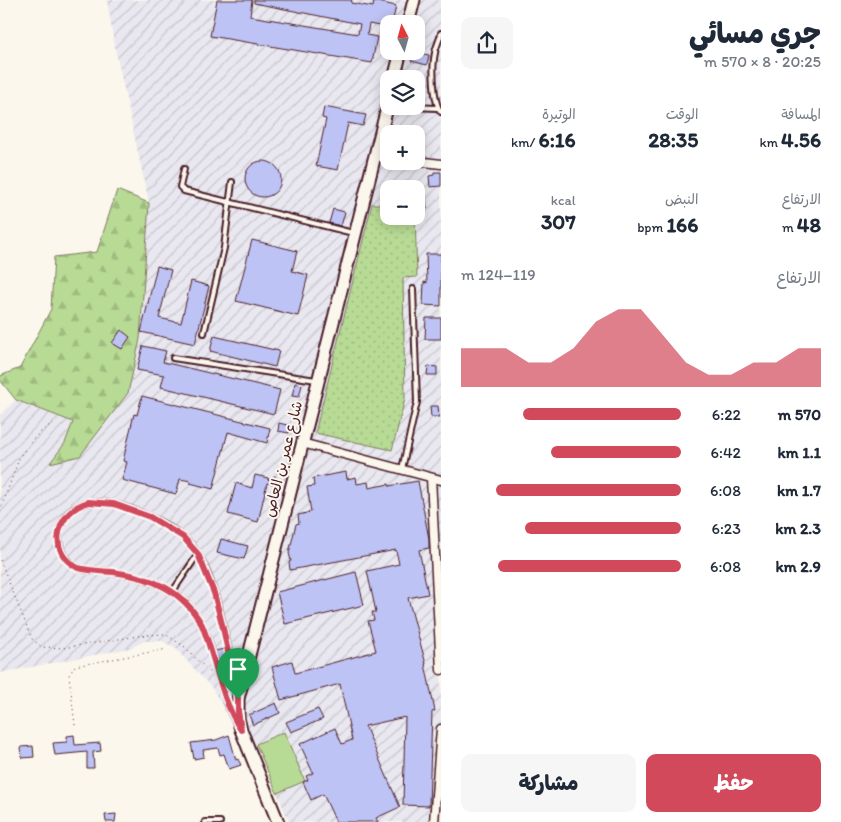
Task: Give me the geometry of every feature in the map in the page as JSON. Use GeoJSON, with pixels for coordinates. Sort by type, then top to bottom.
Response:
{"type":"FeatureCollection","features":[{"type":"Feature","properties":{"kind":"street"},"geometry":{"type":"LineString","coordinates":[[410,15],[414,0]]}},
{"type":"Feature","properties":{"kind":"street","name":"شارع عمر بن العاص"},"geometry":{"type":"LineString","coordinates":[[278,822],[241,730],[238,699],[385,115]]}},
{"type":"Feature","properties":{"kind":"street"},"geometry":{"type":"LineString","coordinates":[[374,156],[380,157]]}},
{"type":"Feature","properties":{"kind":"street"},"geometry":{"type":"LineString","coordinates":[[425,162],[441,164]]}},
{"type":"Feature","properties":{"kind":"street"},"geometry":{"type":"LineString","coordinates":[[302,443],[441,480]]}},
{"type":"Feature","properties":{"kind":"street"},"geometry":{"type":"LineString","coordinates":[[431,478],[441,670]]}},
{"type":"Feature","properties":{"kind":"street"},"geometry":{"type":"LineString","coordinates":[[434,822],[440,765],[441,729]]}},
{"type":"Feature","properties":{"kind":"lane"},"geometry":{"type":"LineString","coordinates":[[441,34],[435,52],[433,71],[437,108],[441,112]]}},
{"type":"Feature","properties":{"kind":"lane"},"geometry":{"type":"LineString","coordinates":[[425,107],[437,108]]}},
{"type":"Feature","properties":{"kind":"lane"},"geometry":{"type":"LineString","coordinates":[[184,169],[180,184],[182,190],[230,204],[355,234]]}},
{"type":"Feature","properties":{"kind":"lane"},"geometry":{"type":"LineString","coordinates":[[204,333],[224,248],[232,182]]}},
{"type":"Feature","properties":{"kind":"lane"},"geometry":{"type":"LineString","coordinates":[[402,469],[417,402],[414,288]]}},
{"type":"Feature","properties":{"kind":"lane"},"geometry":{"type":"LineString","coordinates":[[172,358],[318,380]]}},
{"type":"Feature","properties":{"kind":"lane"},"geometry":{"type":"LineString","coordinates":[[238,699],[217,606],[207,573],[198,554],[183,537],[150,517],[126,508],[101,502],[89,502],[76,506],[66,516],[60,528],[59,542],[64,555],[73,565],[84,570],[133,576],[173,591],[190,608],[202,625],[228,707],[241,730]]}},
{"type":"Feature","properties":{"kind":"lane"},"geometry":{"type":"LineString","coordinates":[[173,591],[198,554]]}},
{"type":"Feature","properties":{"kind":"lane"},"geometry":{"type":"LineString","coordinates":[[205,822],[220,822]]}},
{"type":"Feature","properties":{"kind":"path"},"geometry":{"type":"LineString","coordinates":[[0,511],[20,456],[36,436],[58,420]]}},
{"type":"Feature","properties":{"kind":"path"},"geometry":{"type":"LineString","coordinates":[[0,560],[32,639],[42,647],[63,648],[144,635],[165,634],[185,647],[220,684]]}},
{"type":"Feature","properties":{"kind":"path"},"geometry":{"type":"LineString","coordinates":[[75,725],[69,675],[75,666],[167,649]]}},
{"type":"Feature","properties":{"kind":"shaded area"},"geometry":{"type":"Polygon","coordinates":[[[107,0],[441,0],[441,822],[289,822],[277,793],[304,781],[284,732],[246,747],[212,688],[175,648],[162,641],[145,641],[130,648],[0,673],[0,415],[16,400],[73,422],[65,443],[50,462],[128,393],[140,339],[149,203],[114,43],[107,0]]]}},
{"type":"Feature","properties":{"kind":"green space"},"geometry":{"type":"Polygon","coordinates":[[[117,190],[149,203],[140,339],[128,393],[80,456],[50,463],[65,443],[73,422],[16,400],[0,380],[0,376],[20,368],[51,309],[54,257],[97,252],[117,190]]]}},
{"type":"Feature","properties":{"kind":"green space"},"geometry":{"type":"Polygon","coordinates":[[[372,204],[380,204],[380,225],[415,225],[417,277],[403,278],[405,399],[392,450],[315,433],[372,204]]]}},
{"type":"Feature","properties":{"kind":"green space"},"geometry":{"type":"Polygon","coordinates":[[[284,732],[305,781],[277,793],[256,744],[284,732]]]}},
{"type":"Feature","properties":{"kind":"building"},"geometry":{"type":"Polygon","coordinates":[[[217,0],[252,0],[250,16],[358,34],[360,24],[254,3],[254,0],[352,0],[351,3],[373,7],[374,1],[396,6],[394,15],[380,15],[380,26],[369,24],[367,35],[377,37],[372,63],[210,36],[217,0]]]}},
{"type":"Feature","properties":{"kind":"building"},"geometry":{"type":"Polygon","coordinates":[[[425,54],[429,55],[427,65],[411,61],[425,60],[425,54]]]}},
{"type":"Feature","properties":{"kind":"building"},"geometry":{"type":"Polygon","coordinates":[[[324,107],[366,115],[363,126],[348,123],[338,170],[316,166],[326,119],[322,118],[324,107]]]}},
{"type":"Feature","properties":{"kind":"building"},"geometry":{"type":"Polygon","coordinates":[[[263,161],[275,167],[281,179],[275,191],[263,197],[251,191],[245,179],[251,167],[263,161]]]}},
{"type":"Feature","properties":{"kind":"building"},"geometry":{"type":"Polygon","coordinates":[[[434,172],[441,172],[441,186],[430,187],[429,176],[434,175],[434,172]]]}},
{"type":"Feature","properties":{"kind":"building"},"geometry":{"type":"Polygon","coordinates":[[[425,192],[427,209],[425,209],[425,192]]]}},
{"type":"Feature","properties":{"kind":"building"},"geometry":{"type":"Polygon","coordinates":[[[333,209],[345,212],[341,226],[329,223],[333,209]]]}},
{"type":"Feature","properties":{"kind":"building"},"geometry":{"type":"Polygon","coordinates":[[[252,240],[297,251],[292,271],[308,275],[298,316],[236,301],[252,240]]]}},
{"type":"Feature","properties":{"kind":"building"},"geometry":{"type":"Polygon","coordinates":[[[426,254],[441,254],[441,306],[423,305],[424,282],[427,283],[426,254]]]}},
{"type":"Feature","properties":{"kind":"building"},"geometry":{"type":"Polygon","coordinates":[[[157,266],[171,270],[159,318],[181,323],[191,281],[209,286],[195,344],[141,332],[157,266]]]}},
{"type":"Feature","properties":{"kind":"building"},"geometry":{"type":"Polygon","coordinates":[[[426,318],[441,318],[441,339],[425,339],[426,318]]]}},
{"type":"Feature","properties":{"kind":"building"},"geometry":{"type":"Polygon","coordinates":[[[121,330],[130,337],[122,349],[112,343],[121,330]]]}},
{"type":"Feature","properties":{"kind":"building"},"geometry":{"type":"Polygon","coordinates":[[[214,336],[279,351],[275,367],[210,351],[214,336]]]}},
{"type":"Feature","properties":{"kind":"building"},"geometry":{"type":"Polygon","coordinates":[[[143,346],[166,351],[163,362],[280,390],[274,414],[161,387],[164,375],[137,370],[143,346]]]}},
{"type":"Feature","properties":{"kind":"building"},"geometry":{"type":"Polygon","coordinates":[[[428,366],[437,367],[437,375],[427,375],[428,366]]]}},
{"type":"Feature","properties":{"kind":"building"},"geometry":{"type":"Polygon","coordinates":[[[295,383],[302,385],[299,397],[292,396],[295,383]]]}},
{"type":"Feature","properties":{"kind":"building"},"geometry":{"type":"Polygon","coordinates":[[[142,396],[270,428],[267,443],[228,432],[213,489],[180,479],[176,494],[122,480],[127,462],[123,461],[134,414],[137,415],[142,396]]]}},
{"type":"Feature","properties":{"kind":"building"},"geometry":{"type":"Polygon","coordinates":[[[430,406],[438,406],[439,417],[431,417],[430,406]]]}},
{"type":"Feature","properties":{"kind":"building"},"geometry":{"type":"Polygon","coordinates":[[[279,423],[291,426],[289,433],[278,431],[279,423]]]}},
{"type":"Feature","properties":{"kind":"building"},"geometry":{"type":"Polygon","coordinates":[[[346,472],[347,479],[356,477],[357,484],[368,482],[369,488],[418,481],[429,539],[429,548],[419,550],[428,594],[408,598],[426,664],[435,711],[432,712],[429,806],[403,805],[405,717],[365,726],[400,807],[376,818],[378,822],[336,822],[323,794],[311,800],[303,782],[308,780],[306,776],[313,773],[300,744],[335,728],[342,744],[352,740],[340,684],[281,700],[272,667],[292,661],[295,673],[376,651],[368,621],[374,620],[372,612],[376,612],[367,571],[399,564],[396,550],[290,570],[289,562],[291,561],[289,553],[296,524],[299,523],[298,515],[311,512],[307,487],[314,486],[313,478],[346,472]]]}},
{"type":"Feature","properties":{"kind":"building"},"geometry":{"type":"Polygon","coordinates":[[[255,475],[268,478],[268,480],[275,476],[278,480],[276,484],[267,483],[258,522],[228,514],[236,483],[252,488],[255,475]]]}},
{"type":"Feature","properties":{"kind":"building"},"geometry":{"type":"Polygon","coordinates":[[[221,539],[248,546],[244,559],[217,553],[221,539]]]}},
{"type":"Feature","properties":{"kind":"building"},"geometry":{"type":"Polygon","coordinates":[[[356,572],[364,605],[285,624],[277,592],[356,572]]]}},
{"type":"Feature","properties":{"kind":"building"},"geometry":{"type":"Polygon","coordinates":[[[224,649],[225,659],[218,660],[215,651],[224,649]]]}},
{"type":"Feature","properties":{"kind":"building"},"geometry":{"type":"Polygon","coordinates":[[[276,703],[280,713],[253,725],[249,715],[276,703]]]}},
{"type":"Feature","properties":{"kind":"building"},"geometry":{"type":"Polygon","coordinates":[[[318,709],[323,719],[291,732],[286,722],[318,709]]]}},
{"type":"Feature","properties":{"kind":"building"},"geometry":{"type":"Polygon","coordinates":[[[74,735],[75,745],[100,743],[101,751],[93,752],[94,768],[87,768],[87,752],[55,755],[53,743],[67,742],[67,736],[74,735]]]}},
{"type":"Feature","properties":{"kind":"building"},"geometry":{"type":"Polygon","coordinates":[[[229,735],[236,760],[238,759],[241,765],[229,769],[224,754],[220,755],[218,748],[203,750],[204,757],[194,759],[191,743],[216,740],[229,735]]]}},
{"type":"Feature","properties":{"kind":"building"},"geometry":{"type":"Polygon","coordinates":[[[33,746],[34,757],[22,758],[21,747],[33,746]]]}},
{"type":"Feature","properties":{"kind":"building"},"geometry":{"type":"Polygon","coordinates":[[[116,814],[115,822],[106,822],[105,815],[116,814]]]}},
{"type":"Feature","properties":{"kind":"route"},"geometry":{"type":"LineString","coordinates":[[89,502],[114,504],[139,512],[162,523],[183,537],[192,546],[207,573],[214,593],[229,652],[238,699],[238,718],[241,730],[225,699],[202,625],[182,598],[173,591],[133,576],[113,572],[84,570],[68,561],[61,549],[59,535],[62,522],[70,511],[76,506],[89,502]]}}]}
